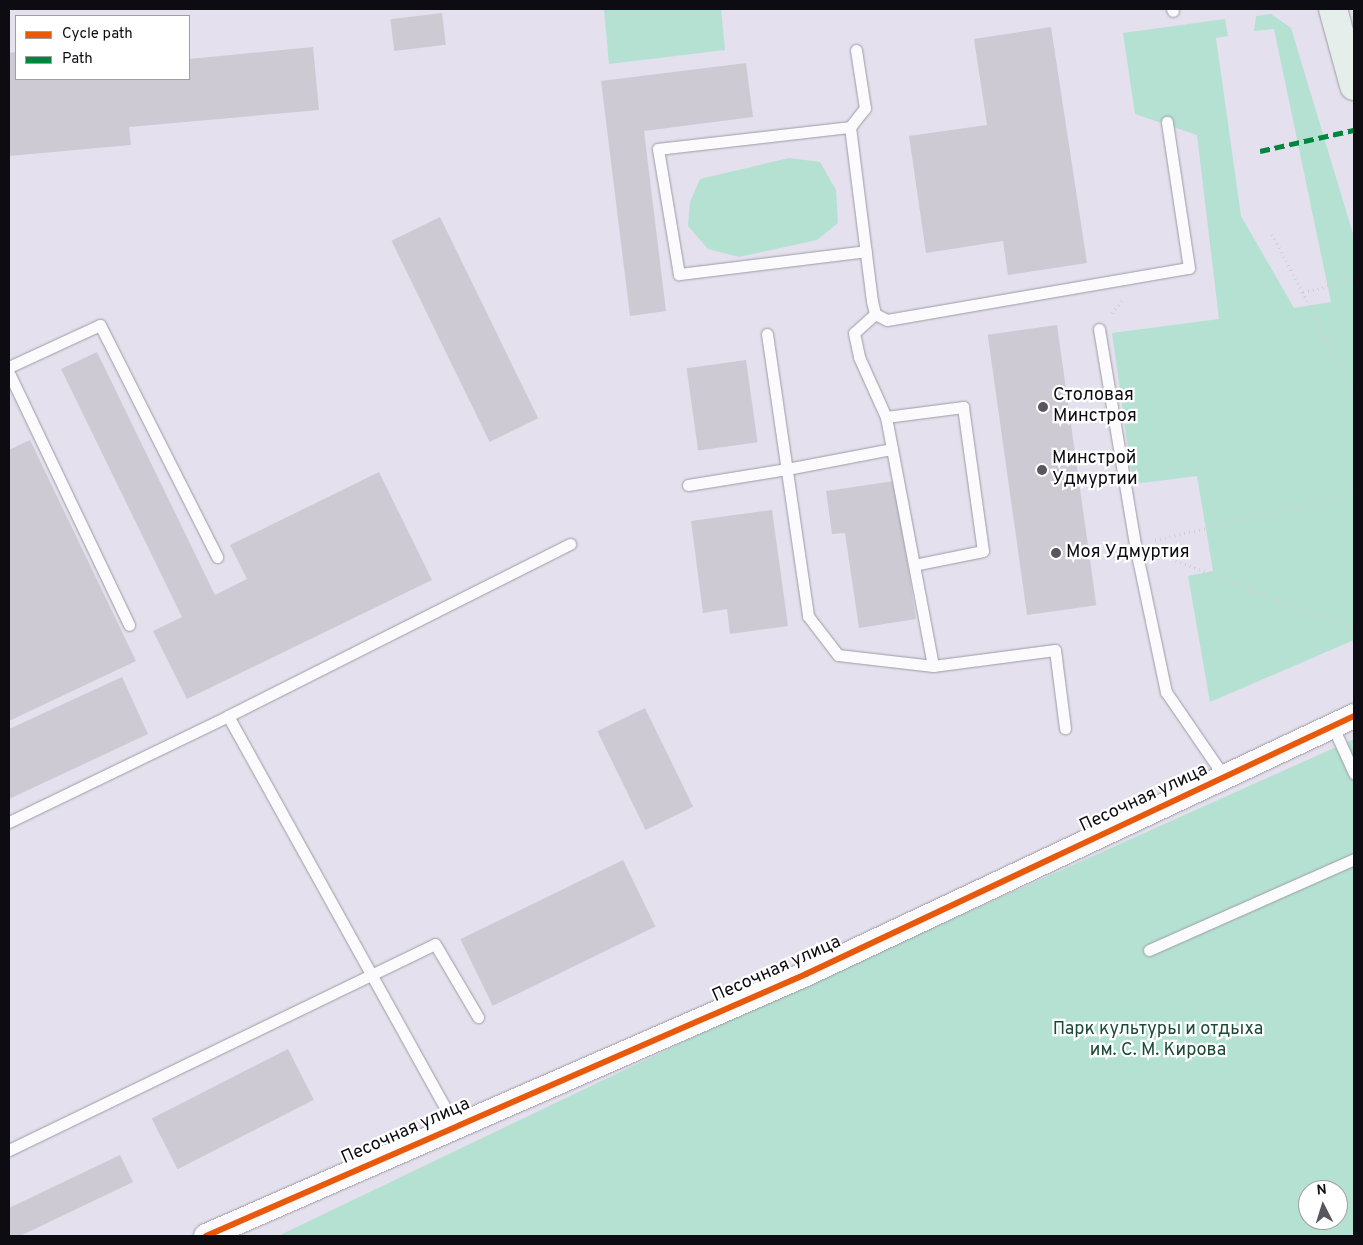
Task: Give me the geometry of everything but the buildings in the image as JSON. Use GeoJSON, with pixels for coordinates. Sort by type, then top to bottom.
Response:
{"type":"FeatureCollection","features":[{"type":"Feature","properties":{"kind":"main road"},"geometry":{"type":"LineString","coordinates":[[1333,9],[1348,40],[1354,86]]}},
{"type":"Feature","properties":{"kind":"street","name":"Песочная улица"},"geometry":{"type":"LineString","coordinates":[[206,1236],[806,974],[1354,716]]}},
{"type":"Feature","properties":{"kind":"lane"},"geometry":{"type":"LineString","coordinates":[[856,50],[865,108],[850,127],[658,149],[680,274],[866,251]]}},
{"type":"Feature","properties":{"kind":"lane"},"geometry":{"type":"LineString","coordinates":[[875,314],[887,320],[1189,268],[1167,122]]}},
{"type":"Feature","properties":{"kind":"lane"},"geometry":{"type":"LineString","coordinates":[[850,127],[875,314]]}},
{"type":"Feature","properties":{"kind":"lane"},"geometry":{"type":"LineString","coordinates":[[875,314],[854,333],[859,356],[886,417],[933,666]]}},
{"type":"Feature","properties":{"kind":"lane"},"geometry":{"type":"LineString","coordinates":[[9,367],[100,325],[217,557]]}},
{"type":"Feature","properties":{"kind":"lane"},"geometry":{"type":"LineString","coordinates":[[1099,329],[1135,544],[1166,692],[1225,778]]}},
{"type":"Feature","properties":{"kind":"lane"},"geometry":{"type":"LineString","coordinates":[[767,334],[808,616],[838,655],[933,666],[1055,650],[1065,728]]}},
{"type":"Feature","properties":{"kind":"lane"},"geometry":{"type":"LineString","coordinates":[[9,373],[129,625]]}},
{"type":"Feature","properties":{"kind":"lane"},"geometry":{"type":"LineString","coordinates":[[886,417],[963,407],[983,551],[914,565]]}},
{"type":"Feature","properties":{"kind":"lane"},"geometry":{"type":"LineString","coordinates":[[688,485],[892,449]]}},
{"type":"Feature","properties":{"kind":"lane"},"geometry":{"type":"LineString","coordinates":[[9,822],[228,716],[570,544]]}},
{"type":"Feature","properties":{"kind":"lane"},"geometry":{"type":"LineString","coordinates":[[228,716],[455,1126]]}},
{"type":"Feature","properties":{"kind":"lane"},"geometry":{"type":"LineString","coordinates":[[1333,727],[1354,773]]}},
{"type":"Feature","properties":{"kind":"lane"},"geometry":{"type":"LineString","coordinates":[[1149,950],[1354,859]]}},
{"type":"Feature","properties":{"kind":"lane"},"geometry":{"type":"LineString","coordinates":[[9,1150],[435,944],[478,1017]]}},
{"type":"Feature","properties":{"kind":"path"},"geometry":{"type":"LineString","coordinates":[[1272,234],[1354,391]]}},
{"type":"Feature","properties":{"kind":"path"},"geometry":{"type":"LineString","coordinates":[[1303,292],[1354,280]]}},
{"type":"Feature","properties":{"kind":"path"},"geometry":{"type":"LineString","coordinates":[[1135,544],[1354,493]]}},
{"type":"Feature","properties":{"kind":"path"},"geometry":{"type":"LineString","coordinates":[[1135,544],[1354,630]]}},
{"type":"Feature","properties":{"kind":"green space"},"geometry":{"type":"Polygon","coordinates":[[[604,9],[721,9],[725,50],[609,64],[604,9]]]}},
{"type":"Feature","properties":{"kind":"green space"},"geometry":{"type":"Polygon","coordinates":[[[1271,14],[1291,28],[1354,237],[1354,640],[1210,702],[1188,576],[1213,571],[1197,476],[1133,484],[1112,333],[1219,319],[1197,135],[1135,114],[1123,33],[1225,19],[1228,36],[1216,38],[1241,216],[1294,308],[1331,302],[1274,29],[1254,31],[1256,16],[1271,14]]]}},
{"type":"Feature","properties":{"kind":"green space"},"geometry":{"type":"Polygon","coordinates":[[[789,158],[820,162],[836,190],[838,223],[817,240],[739,257],[708,249],[688,226],[690,202],[700,179],[789,158]]]}},
{"type":"Feature","properties":{"kind":"green space","name":"Парк культуры и отдыха им. С. М. Кирова"},"geometry":{"type":"Polygon","coordinates":[[[1354,739],[1354,1236],[278,1236],[756,1007],[1354,739]]]}},
{"type":"Feature","properties":{"kind":"marked path"},"geometry":{"type":"LineString","coordinates":[[1260,151],[1354,130]]}},
{"type":"Feature","properties":{"kind":"cycle path"},"geometry":{"type":"LineString","coordinates":[[206,1236],[806,974],[1354,716]]}},
{"type":"Feature","properties":{"kind":"place","name":"Столовая Минстроя"},"geometry":{"type":"Point","coordinates":[1043,407]}},
{"type":"Feature","properties":{"kind":"place","name":"Минстрой Удмуртии"},"geometry":{"type":"Point","coordinates":[1042,470]}},
{"type":"Feature","properties":{"kind":"place","name":"Моя Удмуртия"},"geometry":{"type":"Point","coordinates":[1056,553]}}]}
